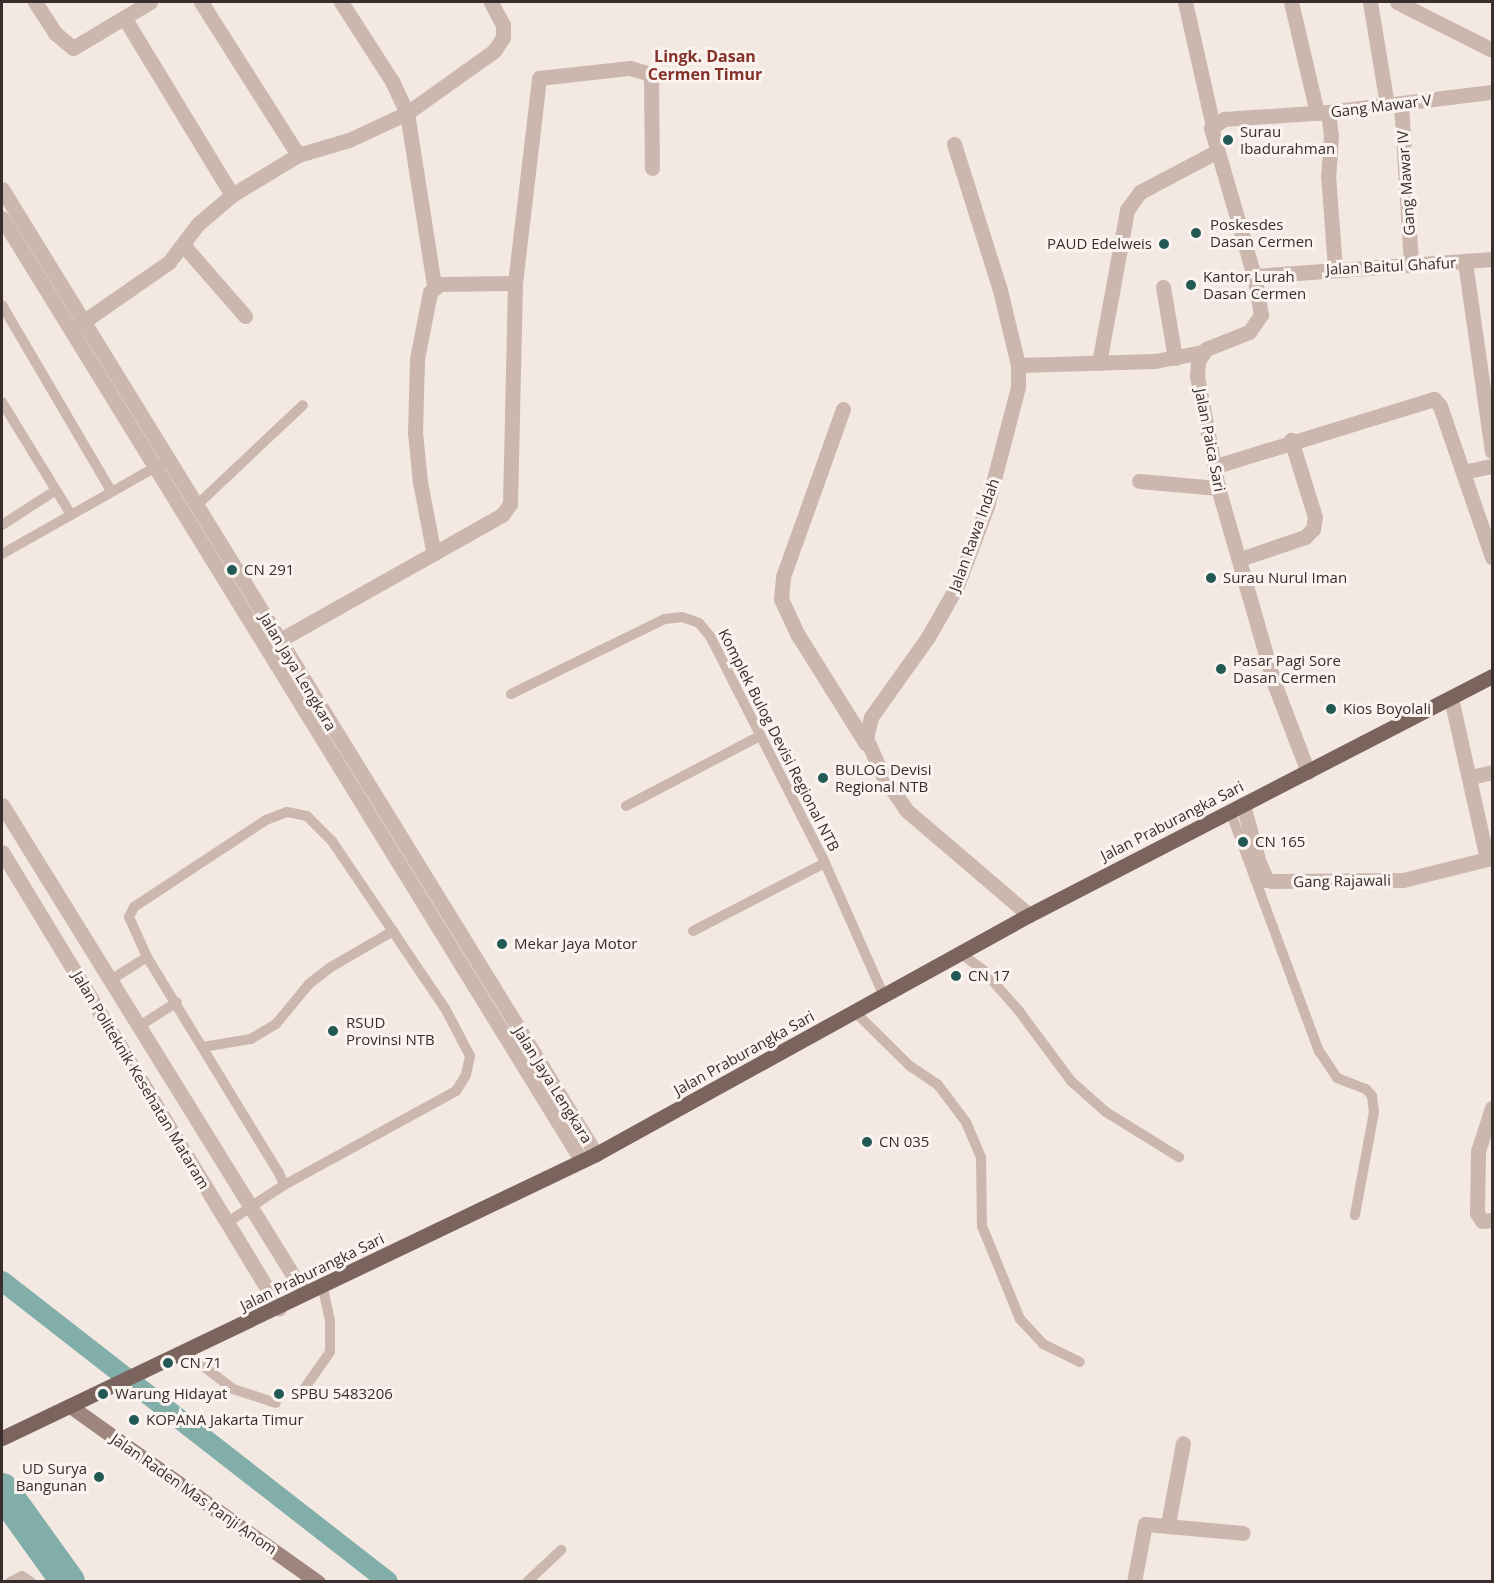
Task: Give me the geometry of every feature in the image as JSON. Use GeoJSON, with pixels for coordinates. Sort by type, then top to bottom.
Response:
{"type":"FeatureCollection","features":[{"type":"Feature","properties":{"kind":"main road","name":"Jalan Praburangka Sari"},"geometry":{"type":"LineString","coordinates":[[2,1438],[279,1308],[322,1283],[596,1154],[1029,915],[1492,676]]}},
{"type":"Feature","properties":{"kind":"street"},"geometry":{"type":"LineString","coordinates":[[36,2],[55,33],[73,48],[150,2]]}},
{"type":"Feature","properties":{"kind":"street"},"geometry":{"type":"LineString","coordinates":[[201,2],[298,155]]}},
{"type":"Feature","properties":{"kind":"street"},"geometry":{"type":"LineString","coordinates":[[341,2],[392,81],[407,113],[434,286],[417,359],[415,432],[433,550]]}},
{"type":"Feature","properties":{"kind":"street"},"geometry":{"type":"LineString","coordinates":[[78,326],[160,269],[184,246],[198,224],[232,195],[298,155],[349,140],[407,113],[494,51],[503,37],[503,24],[491,2]]}},
{"type":"Feature","properties":{"kind":"street"},"geometry":{"type":"LineString","coordinates":[[1018,365],[1175,358],[1203,352],[1213,344],[1249,332],[1258,323],[1261,308],[1254,276],[1213,139],[1185,2]]}},
{"type":"Feature","properties":{"kind":"street"},"geometry":{"type":"LineString","coordinates":[[1291,2],[1332,136],[1328,175],[1335,268]]}},
{"type":"Feature","properties":{"kind":"street","name":"Gang Mawar IV"},"geometry":{"type":"LineString","coordinates":[[1370,2],[1394,104],[1411,263]]}},
{"type":"Feature","properties":{"kind":"street"},"geometry":{"type":"LineString","coordinates":[[1397,2],[1492,50]]}},
{"type":"Feature","properties":{"kind":"street"},"geometry":{"type":"LineString","coordinates":[[125,18],[232,195]]}},
{"type":"Feature","properties":{"kind":"street"},"geometry":{"type":"LineString","coordinates":[[272,644],[433,550],[502,515],[510,504],[515,283],[539,78],[630,68],[648,73],[651,80],[652,168]]}},
{"type":"Feature","properties":{"kind":"street","name":"Gang Mawar V"},"geometry":{"type":"LineString","coordinates":[[1099,363],[1127,210],[1140,192],[1213,139],[1224,119],[1323,112],[1492,92]]}},
{"type":"Feature","properties":{"kind":"street","name":"Jalan Rawa Indah"},"geometry":{"type":"LineString","coordinates":[[866,744],[871,717],[928,637],[968,559],[995,478],[1018,387],[1018,365],[1000,290],[954,144]]}},
{"type":"Feature","properties":{"kind":"street","name":"Jalan Jaya Lengkara"},"geometry":{"type":"LineString","coordinates":[[2,189],[156,466],[272,644],[596,1154]]}},
{"type":"Feature","properties":{"kind":"street","name":"Jalan Jaya Lengkara"},"geometry":{"type":"LineString","coordinates":[[2,218],[171,458],[272,644],[582,1161]]}},
{"type":"Feature","properties":{"kind":"street"},"geometry":{"type":"LineString","coordinates":[[184,246],[245,316]]}},
{"type":"Feature","properties":{"kind":"street","name":"Jalan Baitul Ghafur"},"geometry":{"type":"LineString","coordinates":[[1254,276],[1335,268],[1492,259]]}},
{"type":"Feature","properties":{"kind":"street"},"geometry":{"type":"LineString","coordinates":[[1465,262],[1492,451]]}},
{"type":"Feature","properties":{"kind":"street"},"geometry":{"type":"LineString","coordinates":[[434,286],[515,283]]}},
{"type":"Feature","properties":{"kind":"street"},"geometry":{"type":"LineString","coordinates":[[1163,287],[1175,358]]}},
{"type":"Feature","properties":{"kind":"street","name":"Jalan Paica Sari"},"geometry":{"type":"LineString","coordinates":[[1203,352],[1197,376],[1216,466],[1218,488],[1274,683],[1308,772]]}},
{"type":"Feature","properties":{"kind":"street"},"geometry":{"type":"LineString","coordinates":[[1216,466],[1291,440],[1434,399],[1440,406],[1491,546]]}},
{"type":"Feature","properties":{"kind":"street"},"geometry":{"type":"LineString","coordinates":[[843,409],[783,577],[781,600],[798,635],[906,810],[1029,915]]}},
{"type":"Feature","properties":{"kind":"street"},"geometry":{"type":"LineString","coordinates":[[1240,559],[1305,537],[1313,529],[1315,517],[1291,440]]}},
{"type":"Feature","properties":{"kind":"street"},"geometry":{"type":"LineString","coordinates":[[1463,472],[1492,465]]}},
{"type":"Feature","properties":{"kind":"street"},"geometry":{"type":"LineString","coordinates":[[1139,481],[1218,488]]}},
{"type":"Feature","properties":{"kind":"street"},"geometry":{"type":"LineString","coordinates":[[1451,698],[1490,859]]}},
{"type":"Feature","properties":{"kind":"street"},"geometry":{"type":"LineString","coordinates":[[1471,777],[1492,772]]}},
{"type":"Feature","properties":{"kind":"street"},"geometry":{"type":"LineString","coordinates":[[2,805],[6,823],[109,981],[304,1293]]}},
{"type":"Feature","properties":{"kind":"street","name":"Gang Rajawali"},"geometry":{"type":"LineString","coordinates":[[1237,808],[1267,880],[1403,880],[1490,859]]}},
{"type":"Feature","properties":{"kind":"street","name":"Jalan Politeknik Kesehatan Mataram"},"geometry":{"type":"LineString","coordinates":[[4,861],[279,1308]]}},
{"type":"Feature","properties":{"kind":"street"},"geometry":{"type":"LineString","coordinates":[[130,1063],[152,1049]]}},
{"type":"Feature","properties":{"kind":"street"},"geometry":{"type":"LineString","coordinates":[[1492,1108],[1478,1151],[1477,1214],[1482,1221],[1492,1220]]}},
{"type":"Feature","properties":{"kind":"street"},"geometry":{"type":"LineString","coordinates":[[1478,1151],[1492,1159]]}},
{"type":"Feature","properties":{"kind":"street","name":"Jalan Raden Mas Panji Anom"},"geometry":{"type":"LineString","coordinates":[[70,1406],[318,1581]]}},
{"type":"Feature","properties":{"kind":"street"},"geometry":{"type":"LineString","coordinates":[[1168,1524],[1183,1443]]}},
{"type":"Feature","properties":{"kind":"street"},"geometry":{"type":"LineString","coordinates":[[1134,1581],[1143,1526],[1168,1524],[1243,1533]]}},
{"type":"Feature","properties":{"kind":"lane"},"geometry":{"type":"LineString","coordinates":[[2,305],[111,491]]}},
{"type":"Feature","properties":{"kind":"lane"},"geometry":{"type":"LineString","coordinates":[[2,402],[70,513]]}},
{"type":"Feature","properties":{"kind":"lane"},"geometry":{"type":"LineString","coordinates":[[198,504],[303,405]]}},
{"type":"Feature","properties":{"kind":"lane"},"geometry":{"type":"LineString","coordinates":[[2,554],[70,513],[171,458]]}},
{"type":"Feature","properties":{"kind":"lane"},"geometry":{"type":"LineString","coordinates":[[2,525],[56,490]]}},
{"type":"Feature","properties":{"kind":"lane","name":"Komplek Bulog Devisi Regional NTB"},"geometry":{"type":"LineString","coordinates":[[511,694],[665,619],[682,617],[707,631],[825,863],[884,996]]}},
{"type":"Feature","properties":{"kind":"lane"},"geometry":{"type":"LineString","coordinates":[[626,806],[760,736]]}},
{"type":"Feature","properties":{"kind":"lane"},"geometry":{"type":"LineString","coordinates":[[1237,808],[1319,1051],[1337,1078],[1366,1089],[1372,1096],[1374,1112],[1355,1215]]}},
{"type":"Feature","properties":{"kind":"lane"},"geometry":{"type":"LineString","coordinates":[[228,1222],[251,1209],[284,1185],[447,1099],[466,1075],[470,1056],[446,1010],[332,841],[307,816],[287,812],[266,820],[134,907],[129,917],[147,957],[177,1002],[284,1185]]}},
{"type":"Feature","properties":{"kind":"lane"},"geometry":{"type":"LineString","coordinates":[[693,932],[825,863]]}},
{"type":"Feature","properties":{"kind":"lane"},"geometry":{"type":"LineString","coordinates":[[203,1047],[251,1039],[276,1024],[309,984],[331,967],[393,931]]}},
{"type":"Feature","properties":{"kind":"lane"},"geometry":{"type":"LineString","coordinates":[[960,953],[982,970],[1019,1011],[1071,1081],[1106,1112],[1179,1157]]}},
{"type":"Feature","properties":{"kind":"lane"},"geometry":{"type":"LineString","coordinates":[[109,981],[147,957]]}},
{"type":"Feature","properties":{"kind":"lane"},"geometry":{"type":"LineString","coordinates":[[138,1027],[177,1002]]}},
{"type":"Feature","properties":{"kind":"lane"},"geometry":{"type":"LineString","coordinates":[[855,1012],[910,1066],[938,1085],[966,1122],[981,1157],[985,1237],[1020,1319],[1044,1344],[1080,1362]]}},
{"type":"Feature","properties":{"kind":"lane"},"geometry":{"type":"LineString","coordinates":[[304,1389],[330,1352],[330,1321],[322,1283]]}},
{"type":"Feature","properties":{"kind":"lane"},"geometry":{"type":"LineString","coordinates":[[185,1352],[233,1389],[276,1403]]}},
{"type":"Feature","properties":{"kind":"lane"},"geometry":{"type":"LineString","coordinates":[[527,1581],[561,1550]]}},
{"type":"Feature","properties":{"kind":"lane"},"geometry":{"type":"LineString","coordinates":[[10,1581],[22,1576],[31,1581]]}},
{"type":"Feature","properties":{"kind":"waterway"},"geometry":{"type":"LineString","coordinates":[[2,1281],[388,1582]]}},
{"type":"Feature","properties":{"kind":"waterway"},"geometry":{"type":"LineString","coordinates":[[2,1490],[68,1582]]}},
{"type":"Feature","properties":{"kind":"place","name":"Surau Ibadurahman"},"geometry":{"type":"Point","coordinates":[1228,140]}},
{"type":"Feature","properties":{"kind":"place","name":"Poskesdes Dasan Cermen"},"geometry":{"type":"Point","coordinates":[1196,233]}},
{"type":"Feature","properties":{"kind":"place","name":"PAUD Edelweis"},"geometry":{"type":"Point","coordinates":[1164,244]}},
{"type":"Feature","properties":{"kind":"place","name":"Kantor Lurah Dasan Cermen"},"geometry":{"type":"Point","coordinates":[1191,285]}},
{"type":"Feature","properties":{"kind":"place","name":"CN 291"},"geometry":{"type":"Point","coordinates":[232,570]}},
{"type":"Feature","properties":{"kind":"place","name":"Surau Nurul Iman"},"geometry":{"type":"Point","coordinates":[1211,578]}},
{"type":"Feature","properties":{"kind":"place","name":"Pasar Pagi Sore Dasan Cermen"},"geometry":{"type":"Point","coordinates":[1221,669]}},
{"type":"Feature","properties":{"kind":"place","name":"Kios Boyolali"},"geometry":{"type":"Point","coordinates":[1331,709]}},
{"type":"Feature","properties":{"kind":"place","name":"BULOG Devisi Regional NTB"},"geometry":{"type":"Point","coordinates":[823,778]}},
{"type":"Feature","properties":{"kind":"place","name":"CN 165"},"geometry":{"type":"Point","coordinates":[1243,842]}},
{"type":"Feature","properties":{"kind":"place","name":"Mekar Jaya Motor"},"geometry":{"type":"Point","coordinates":[502,944]}},
{"type":"Feature","properties":{"kind":"place","name":"CN 17"},"geometry":{"type":"Point","coordinates":[956,976]}},
{"type":"Feature","properties":{"kind":"place","name":"RSUD Provinsi NTB"},"geometry":{"type":"Point","coordinates":[333,1031]}},
{"type":"Feature","properties":{"kind":"place","name":"CN 035"},"geometry":{"type":"Point","coordinates":[867,1142]}},
{"type":"Feature","properties":{"kind":"place","name":"CN 71"},"geometry":{"type":"Point","coordinates":[168,1363]}},
{"type":"Feature","properties":{"kind":"place","name":"Warung Hidayat"},"geometry":{"type":"Point","coordinates":[103,1394]}},
{"type":"Feature","properties":{"kind":"place","name":"SPBU 5483206"},"geometry":{"type":"Point","coordinates":[279,1394]}},
{"type":"Feature","properties":{"kind":"place","name":"KOPANA Jakarta Timur"},"geometry":{"type":"Point","coordinates":[134,1420]}},
{"type":"Feature","properties":{"kind":"place","name":"UD Surya Bangunan"},"geometry":{"type":"Point","coordinates":[99,1477]}},
{"type":"Feature","properties":{"kind":"district","name":"Lingk. Dasan Cermen Timur"},"geometry":{"type":"Point","coordinates":[705,65]}}]}
